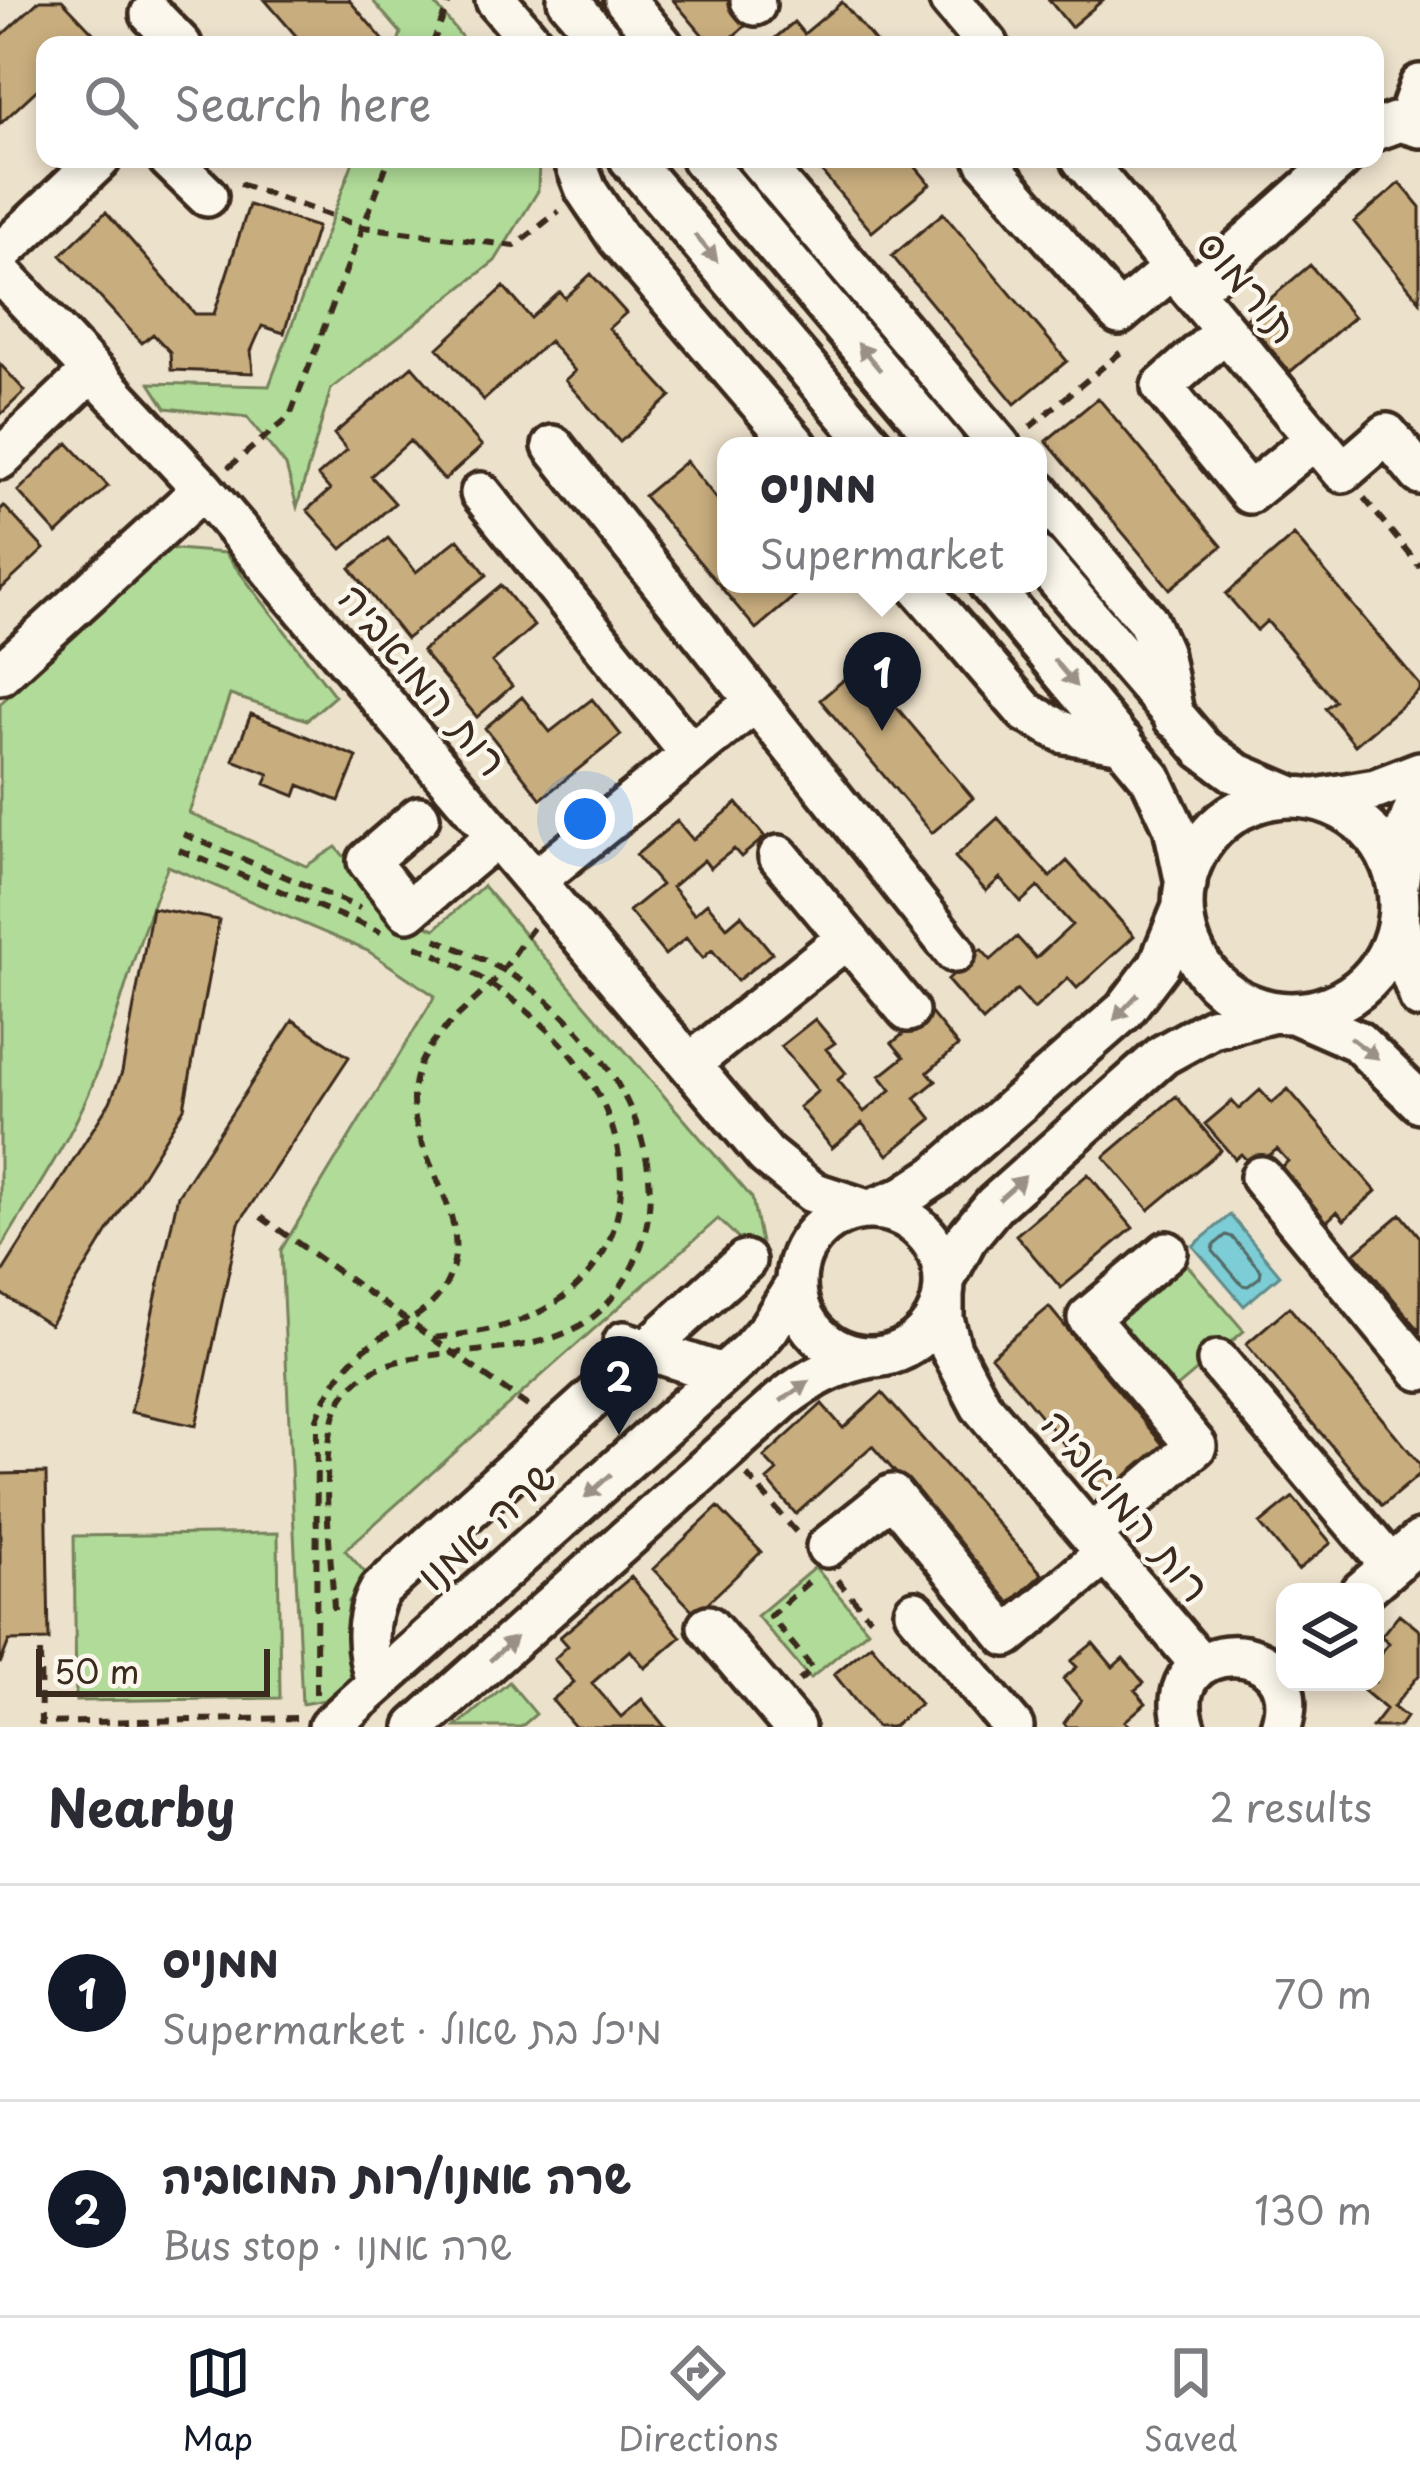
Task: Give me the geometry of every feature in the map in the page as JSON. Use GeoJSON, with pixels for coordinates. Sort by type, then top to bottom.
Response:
{"type":"FeatureCollection","features":[{"type":"Feature","properties":{"kind":"street"},"geometry":{"type":"LineString","coordinates":[[496,0],[526,36]]}},
{"type":"Feature","properties":{"kind":"street"},"geometry":{"type":"LineString","coordinates":[[568,0],[598,36]]}},
{"type":"Feature","properties":{"kind":"street"},"geometry":{"type":"LineString","coordinates":[[625,0],[655,36]]}},
{"type":"Feature","properties":{"kind":"street"},"geometry":{"type":"LineString","coordinates":[[950,0],[980,36]]}},
{"type":"Feature","properties":{"kind":"street"},"geometry":{"type":"LineString","coordinates":[[151,14],[173,36]]}},
{"type":"Feature","properties":{"kind":"street"},"geometry":{"type":"LineString","coordinates":[[0,254],[91,168]]}},
{"type":"Feature","properties":{"kind":"street"},"geometry":{"type":"LineString","coordinates":[[186,168],[219,185]]}},
{"type":"Feature","properties":{"kind":"street"},"geometry":{"type":"LineString","coordinates":[[638,168],[865,437]]}},
{"type":"Feature","properties":{"kind":"street"},"geometry":{"type":"LineString","coordinates":[[710,168],[936,437]]}},
{"type":"Feature","properties":{"kind":"street"},"geometry":{"type":"LineString","coordinates":[[766,168],[1010,437]]}},
{"type":"Feature","properties":{"kind":"street"},"geometry":{"type":"LineString","coordinates":[[992,168],[1119,314],[1183,280],[1329,168]]}},
{"type":"Feature","properties":{"kind":"street","name":"תורמוס"},"geometry":{"type":"LineString","coordinates":[[1090,168],[1343,472]]}},
{"type":"Feature","properties":{"kind":"street"},"geometry":{"type":"LineString","coordinates":[[580,175],[618,238],[789,437]]}},
{"type":"Feature","properties":{"kind":"street","name":"רות המואביה"},"geometry":{"type":"LineString","coordinates":[[0,272],[202,489],[766,1155],[812,1192],[870,1209]]}},
{"type":"Feature","properties":{"kind":"street"},"geometry":{"type":"LineString","coordinates":[[1225,331],[1162,386],[1249,493],[1316,439]]}},
{"type":"Feature","properties":{"kind":"street"},"geometry":{"type":"LineString","coordinates":[[0,459],[92,371]]}},
{"type":"Feature","properties":{"kind":"street"},"geometry":{"type":"LineString","coordinates":[[1343,472],[1387,434],[1420,474]]}},
{"type":"Feature","properties":{"kind":"street"},"geometry":{"type":"LineString","coordinates":[[553,446],[955,952]]}},
{"type":"Feature","properties":{"kind":"street"},"geometry":{"type":"LineString","coordinates":[[0,674],[202,489]]}},
{"type":"Feature","properties":{"kind":"street"},"geometry":{"type":"LineString","coordinates":[[481,494],[691,754]]}},
{"type":"Feature","properties":{"kind":"street"},"geometry":{"type":"LineString","coordinates":[[1047,502],[1147,620],[1161,651],[1174,718]]}},
{"type":"Feature","properties":{"kind":"street"},"geometry":{"type":"LineString","coordinates":[[1047,568],[1174,718],[1224,766],[1301,798],[1340,808],[1366,827],[1386,853],[1408,969],[1420,998]]}},
{"type":"Feature","properties":{"kind":"street"},"geometry":{"type":"LineString","coordinates":[[924,593],[1026,712],[1064,733],[1123,743]]}},
{"type":"Feature","properties":{"kind":"street"},"geometry":{"type":"LineString","coordinates":[[997,593],[1151,778],[1171,816],[1190,940],[1205,970],[1244,1002],[1327,1024],[1357,1041],[1420,1102]]}},
{"type":"Feature","properties":{"kind":"street"},"geometry":{"type":"LineString","coordinates":[[544,892],[691,754],[756,701]]}},
{"type":"Feature","properties":{"kind":"street"},"geometry":{"type":"LineString","coordinates":[[878,1356],[848,1353],[819,1336],[805,1318],[797,1275],[810,1240],[826,1224],[902,1198],[937,1175],[1124,1011],[1159,965],[1203,842],[1226,818],[1256,802],[1360,794],[1420,772]]}},
{"type":"Feature","properties":{"kind":"street"},"geometry":{"type":"LineString","coordinates":[[416,1727],[790,1393],[848,1361],[905,1348],[923,1334],[936,1316],[943,1288],[966,1240],[995,1204],[1163,1054],[1212,1028],[1328,1007],[1357,991],[1388,953],[1406,831],[1420,794]]}},
{"type":"Feature","properties":{"kind":"street"},"geometry":{"type":"LineString","coordinates":[[419,817],[368,861],[407,911],[497,836]]}},
{"type":"Feature","properties":{"kind":"street"},"geometry":{"type":"LineString","coordinates":[[778,856],[908,1011]]}},
{"type":"Feature","properties":{"kind":"street"},"geometry":{"type":"LineString","coordinates":[[690,1064],[847,938]]}},
{"type":"Feature","properties":{"kind":"street","name":"רות המואביה"},"geometry":{"type":"LineString","coordinates":[[766,1155],[794,1218],[797,1275]]}},
{"type":"Feature","properties":{"kind":"street"},"geometry":{"type":"LineString","coordinates":[[1261,1177],[1420,1370]]}},
{"type":"Feature","properties":{"kind":"street"},"geometry":{"type":"LineString","coordinates":[[870,1209],[903,1216],[921,1230],[940,1258],[943,1288]]}},
{"type":"Feature","properties":{"kind":"street"},"geometry":{"type":"LineString","coordinates":[[826,1557],[892,1496],[1007,1636],[1196,1446],[1088,1318],[1167,1252]]}},
{"type":"Feature","properties":{"kind":"street"},"geometry":{"type":"LineString","coordinates":[[645,1351],[745,1262]]}},
{"type":"Feature","properties":{"kind":"street","name":"שרה אמנו"},"geometry":{"type":"LineString","coordinates":[[326,1721],[377,1684],[722,1375],[764,1335],[797,1275]]}},
{"type":"Feature","properties":{"kind":"street","name":"רות המואביה"},"geometry":{"type":"LineString","coordinates":[[943,1288],[943,1318],[951,1349],[981,1406],[1201,1665]]}},
{"type":"Feature","properties":{"kind":"street"},"geometry":{"type":"LineString","coordinates":[[377,1684],[368,1636],[372,1605],[380,1590],[539,1430],[618,1339],[722,1375]]}},
{"type":"Feature","properties":{"kind":"street","name":"רות המואביה"},"geometry":{"type":"LineString","coordinates":[[878,1356],[940,1377],[981,1406]]}},
{"type":"Feature","properties":{"kind":"street"},"geometry":{"type":"LineString","coordinates":[[1218,1361],[1406,1554],[1371,1583]]}},
{"type":"Feature","properties":{"kind":"street"},"geometry":{"type":"LineString","coordinates":[[915,1611],[1013,1727]]}},
{"type":"Feature","properties":{"kind":"street"},"geometry":{"type":"LineString","coordinates":[[708,1626],[784,1715]]}},
{"type":"Feature","properties":{"kind":"street"},"geometry":{"type":"LineString","coordinates":[[1185,1727],[1183,1691],[1201,1665],[1223,1655],[1240,1654],[1276,1662]]}},
{"type":"Feature","properties":{"kind":"street"},"geometry":{"type":"LineString","coordinates":[[1281,1727],[1283,1691]]}},
{"type":"Feature","properties":{"kind":"path"},"geometry":{"type":"LineString","coordinates":[[435,36],[449,0]]}},
{"type":"Feature","properties":{"kind":"path"},"geometry":{"type":"LineString","coordinates":[[202,489],[290,416],[386,168]]}},
{"type":"Feature","properties":{"kind":"path"},"geometry":{"type":"LineString","coordinates":[[219,185],[244,188],[363,227],[515,246],[580,175]]}},
{"type":"Feature","properties":{"kind":"path"},"geometry":{"type":"LineString","coordinates":[[1014,437],[1142,334]]}},
{"type":"Feature","properties":{"kind":"path"},"geometry":{"type":"LineString","coordinates":[[1343,472],[1420,567]]}},
{"type":"Feature","properties":{"kind":"path"},"geometry":{"type":"LineString","coordinates":[[183,834],[368,911]]}},
{"type":"Feature","properties":{"kind":"path"},"geometry":{"type":"LineString","coordinates":[[179,850],[383,933]]}},
{"type":"Feature","properties":{"kind":"path"},"geometry":{"type":"LineString","coordinates":[[40,1652],[41,1723],[326,1721],[318,1661],[317,1419],[329,1389],[350,1363],[442,1292],[455,1254],[446,1202],[414,1126],[415,1082],[421,1063],[444,1030],[502,969],[544,892]]}},
{"type":"Feature","properties":{"kind":"path"},"geometry":{"type":"LineString","coordinates":[[335,1627],[327,1444],[334,1412],[355,1382],[379,1368],[540,1343],[580,1326],[596,1315],[632,1268],[652,1207],[644,1140],[616,1079],[574,1025],[502,969],[409,928]]}},
{"type":"Feature","properties":{"kind":"path"},"geometry":{"type":"LineString","coordinates":[[404,942],[450,961],[546,1029],[592,1085],[615,1133],[622,1168],[622,1205],[597,1260],[570,1292],[553,1305],[505,1326],[433,1338]]}},
{"type":"Feature","properties":{"kind":"path"},"geometry":{"type":"LineString","coordinates":[[261,1216],[456,1354],[539,1430]]}},
{"type":"Feature","properties":{"kind":"path"},"geometry":{"type":"LineString","coordinates":[[784,1715],[813,1669],[770,1616],[826,1557]]}},
{"type":"Feature","properties":{"kind":"green space"},"geometry":{"type":"Polygon","coordinates":[[[372,0],[432,0],[461,36],[400,36],[372,0]]]}},
{"type":"Feature","properties":{"kind":"green space"},"geometry":{"type":"Polygon","coordinates":[[[351,168],[539,168],[538,191],[495,261],[331,389],[297,507],[286,466],[247,417],[166,408],[150,383],[269,386],[351,168]]]}},
{"type":"Feature","properties":{"kind":"green space"},"geometry":{"type":"Polygon","coordinates":[[[164,548],[225,553],[335,696],[307,720],[230,695],[189,813],[306,866],[336,847],[393,913],[435,929],[483,886],[752,1198],[765,1263],[718,1219],[345,1550],[370,1578],[349,1601],[346,1633],[358,1682],[342,1697],[302,1704],[281,1250],[435,996],[368,951],[168,866],[89,1093],[0,1250],[0,704],[164,548]]]}},
{"type":"Feature","properties":{"kind":"green space"},"geometry":{"type":"Polygon","coordinates":[[[1184,1261],[1244,1331],[1174,1390],[1115,1320],[1184,1261]]]}},
{"type":"Feature","properties":{"kind":"green space"},"geometry":{"type":"Polygon","coordinates":[[[278,1533],[280,1698],[76,1701],[74,1536],[278,1533]]]}},
{"type":"Feature","properties":{"kind":"green space"},"geometry":{"type":"Polygon","coordinates":[[[815,1567],[868,1630],[810,1679],[757,1616],[815,1567]]]}},
{"type":"Feature","properties":{"kind":"green space"},"geometry":{"type":"Polygon","coordinates":[[[509,1682],[536,1714],[521,1727],[456,1727],[509,1682]]]}},
{"type":"Feature","properties":{"kind":"water"},"geometry":{"type":"Polygon","coordinates":[[[1230,1215],[1280,1275],[1244,1306],[1193,1246],[1230,1215]]]}},
{"type":"Feature","properties":{"kind":"building"},"geometry":{"type":"Polygon","coordinates":[[[40,0],[62,0],[95,35],[36,36],[36,90],[0,124],[0,37],[40,0]]]}},
{"type":"Feature","properties":{"kind":"building"},"geometry":{"type":"Polygon","coordinates":[[[265,0],[349,0],[380,36],[296,36],[265,0]]]}},
{"type":"Feature","properties":{"kind":"building"},"geometry":{"type":"Polygon","coordinates":[[[673,0],[743,0],[757,16],[734,36],[703,36],[673,0]]]}},
{"type":"Feature","properties":{"kind":"building"},"geometry":{"type":"Polygon","coordinates":[[[1049,0],[1103,0],[1071,27],[1049,0]]]}},
{"type":"Feature","properties":{"kind":"building"},"geometry":{"type":"Polygon","coordinates":[[[842,2],[870,36],[778,36],[794,22],[804,34],[842,2]]]}},
{"type":"Feature","properties":{"kind":"building"},"geometry":{"type":"Polygon","coordinates":[[[819,168],[917,168],[930,184],[872,232],[819,168]]]}},
{"type":"Feature","properties":{"kind":"building"},"geometry":{"type":"Polygon","coordinates":[[[1400,183],[1420,207],[1420,301],[1354,222],[1400,183]]]}},
{"type":"Feature","properties":{"kind":"building"},"geometry":{"type":"Polygon","coordinates":[[[249,205],[317,227],[284,333],[262,326],[251,351],[253,373],[171,370],[170,352],[153,334],[142,343],[61,255],[106,212],[195,314],[214,314],[249,205]]]}},
{"type":"Feature","properties":{"kind":"building"},"geometry":{"type":"Polygon","coordinates":[[[943,213],[1067,361],[1015,404],[892,256],[943,213]]]}},
{"type":"Feature","properties":{"kind":"building"},"geometry":{"type":"Polygon","coordinates":[[[1310,265],[1354,317],[1290,372],[1246,319],[1310,265]]]}},
{"type":"Feature","properties":{"kind":"building"},"geometry":{"type":"Polygon","coordinates":[[[591,274],[626,313],[609,328],[671,396],[620,442],[565,380],[575,371],[549,341],[484,400],[438,348],[504,287],[531,318],[560,292],[565,298],[591,274]]]}},
{"type":"Feature","properties":{"kind":"building"},"geometry":{"type":"Polygon","coordinates":[[[0,364],[25,391],[0,415],[0,364]]]}},
{"type":"Feature","properties":{"kind":"building"},"geometry":{"type":"Polygon","coordinates":[[[412,366],[482,446],[444,480],[410,441],[371,476],[395,503],[342,549],[307,510],[330,490],[318,476],[347,450],[334,434],[412,366]]]}},
{"type":"Feature","properties":{"kind":"building"},"geometry":{"type":"Polygon","coordinates":[[[1098,398],[1222,546],[1170,589],[1047,440],[1098,398]]]}},
{"type":"Feature","properties":{"kind":"building"},"geometry":{"type":"Polygon","coordinates":[[[68,443],[108,486],[57,534],[18,491],[68,443]]]}},
{"type":"Feature","properties":{"kind":"building"},"geometry":{"type":"Polygon","coordinates":[[[686,461],[717,499],[717,583],[644,496],[686,461]]]}},
{"type":"Feature","properties":{"kind":"building"},"geometry":{"type":"Polygon","coordinates":[[[4,506],[44,549],[0,590],[0,510],[4,506]]]}},
{"type":"Feature","properties":{"kind":"building"},"geometry":{"type":"Polygon","coordinates":[[[1294,535],[1420,685],[1420,690],[1355,745],[1325,708],[1335,701],[1267,621],[1257,630],[1226,594],[1294,535]]]}},
{"type":"Feature","properties":{"kind":"building"},"geometry":{"type":"Polygon","coordinates":[[[388,538],[416,572],[458,539],[487,575],[406,639],[350,568],[388,538]]]}},
{"type":"Feature","properties":{"kind":"building"},"geometry":{"type":"Polygon","coordinates":[[[501,585],[534,626],[492,662],[512,686],[477,717],[422,651],[501,585]]]}},
{"type":"Feature","properties":{"kind":"building"},"geometry":{"type":"Polygon","coordinates":[[[726,593],[797,594],[756,629],[726,593]]]}},
{"type":"Feature","properties":{"kind":"building"},"geometry":{"type":"Polygon","coordinates":[[[861,665],[973,798],[932,833],[820,700],[861,665]]]}},
{"type":"Feature","properties":{"kind":"building"},"geometry":{"type":"Polygon","coordinates":[[[522,697],[550,732],[592,699],[621,735],[541,799],[485,728],[522,697]]]}},
{"type":"Feature","properties":{"kind":"building"},"geometry":{"type":"Polygon","coordinates":[[[251,714],[357,757],[339,801],[299,785],[295,796],[265,784],[269,774],[233,760],[251,714]]]}},
{"type":"Feature","properties":{"kind":"building"},"geometry":{"type":"Polygon","coordinates":[[[737,803],[765,837],[741,857],[734,849],[710,868],[704,860],[672,887],[694,914],[707,903],[727,927],[741,915],[772,953],[737,981],[712,950],[703,958],[686,938],[665,955],[629,911],[661,885],[636,855],[677,821],[693,840],[737,803]]]}},
{"type":"Feature","properties":{"kind":"building"},"geometry":{"type":"Polygon","coordinates":[[[998,818],[1050,877],[1067,861],[1134,936],[1077,988],[1068,978],[1034,1009],[1017,990],[983,1021],[947,980],[981,949],[991,960],[1017,937],[1036,958],[1072,925],[1038,887],[1021,902],[1000,878],[986,891],[955,857],[998,818]]]}},
{"type":"Feature","properties":{"kind":"building"},"geometry":{"type":"Polygon","coordinates":[[[152,908],[219,920],[184,1108],[50,1325],[0,1293],[0,1276],[110,1102],[122,1072],[152,908]]]}},
{"type":"Feature","properties":{"kind":"building"},"geometry":{"type":"Polygon","coordinates":[[[930,1012],[958,1046],[928,1072],[936,1081],[915,1098],[932,1119],[888,1155],[862,1123],[832,1148],[799,1107],[818,1091],[781,1046],[815,1019],[835,1043],[826,1049],[846,1073],[838,1080],[864,1112],[891,1090],[880,1076],[904,1057],[892,1043],[930,1012]]]}},
{"type":"Feature","properties":{"kind":"building"},"geometry":{"type":"Polygon","coordinates":[[[293,1020],[349,1057],[239,1223],[196,1426],[131,1412],[178,1195],[293,1020]]]}},
{"type":"Feature","properties":{"kind":"building"},"geometry":{"type":"Polygon","coordinates":[[[1288,1089],[1376,1191],[1344,1220],[1337,1212],[1326,1222],[1280,1169],[1288,1161],[1277,1149],[1254,1168],[1241,1154],[1235,1159],[1205,1124],[1232,1101],[1239,1109],[1260,1090],[1272,1103],[1288,1089]]]}},
{"type":"Feature","properties":{"kind":"building"},"geometry":{"type":"Polygon","coordinates":[[[1176,1096],[1221,1150],[1149,1210],[1104,1157],[1176,1096]]]}},
{"type":"Feature","properties":{"kind":"building"},"geometry":{"type":"Polygon","coordinates":[[[1088,1174],[1133,1228],[1061,1288],[1016,1235],[1088,1174]]]}},
{"type":"Feature","properties":{"kind":"building"},"geometry":{"type":"Polygon","coordinates":[[[1401,1214],[1420,1237],[1420,1331],[1355,1253],[1401,1214]]]}},
{"type":"Feature","properties":{"kind":"building"},"geometry":{"type":"Polygon","coordinates":[[[1049,1307],[1164,1446],[1106,1495],[991,1356],[1049,1307]]]}},
{"type":"Feature","properties":{"kind":"building"},"geometry":{"type":"Polygon","coordinates":[[[1289,1307],[1420,1464],[1420,1474],[1382,1506],[1246,1344],[1289,1307]]]}},
{"type":"Feature","properties":{"kind":"building"},"geometry":{"type":"Polygon","coordinates":[[[882,1393],[1042,1574],[1010,1603],[872,1446],[796,1514],[767,1480],[777,1471],[764,1457],[822,1404],[843,1428],[882,1393]]]}},
{"type":"Feature","properties":{"kind":"building"},"geometry":{"type":"Polygon","coordinates":[[[46,1473],[49,1640],[9,1641],[0,1664],[0,1474],[46,1473]]]}},
{"type":"Feature","properties":{"kind":"building"},"geometry":{"type":"Polygon","coordinates":[[[1293,1497],[1331,1543],[1298,1570],[1260,1524],[1293,1497]]]}},
{"type":"Feature","properties":{"kind":"building"},"geometry":{"type":"Polygon","coordinates":[[[718,1507],[761,1552],[696,1614],[653,1569],[718,1507]]]}},
{"type":"Feature","properties":{"kind":"building"},"geometry":{"type":"Polygon","coordinates":[[[631,1577],[681,1637],[645,1668],[630,1650],[592,1683],[621,1717],[642,1699],[665,1727],[575,1727],[552,1700],[574,1682],[554,1659],[568,1646],[560,1637],[631,1577]]]}},
{"type":"Feature","properties":{"kind":"building"},"geometry":{"type":"Polygon","coordinates":[[[1399,1614],[1420,1631],[1420,1674],[1393,1707],[1406,1717],[1399,1727],[1372,1727],[1386,1709],[1364,1691],[1384,1691],[1384,1649],[1389,1643],[1384,1632],[1399,1614]]]}},
{"type":"Feature","properties":{"kind":"building"},"geometry":{"type":"Polygon","coordinates":[[[1093,1643],[1113,1667],[1123,1658],[1144,1683],[1135,1690],[1146,1703],[1125,1721],[1131,1727],[1067,1727],[1064,1723],[1081,1700],[1063,1679],[1077,1667],[1071,1661],[1093,1643]]]}},
{"type":"Feature","properties":{"kind":"building"},"geometry":{"type":"Polygon","coordinates":[[[871,1644],[920,1704],[892,1727],[876,1727],[834,1674],[871,1644]]]}},
{"type":"Feature","properties":{"kind":"place","name":"ממניס"},"geometry":{"type":"Point","coordinates":[882,731]}},
{"type":"Feature","properties":{"kind":"place","name":"שרה אמנו/רות המואביה"},"geometry":{"type":"Point","coordinates":[619,1435]}}]}
